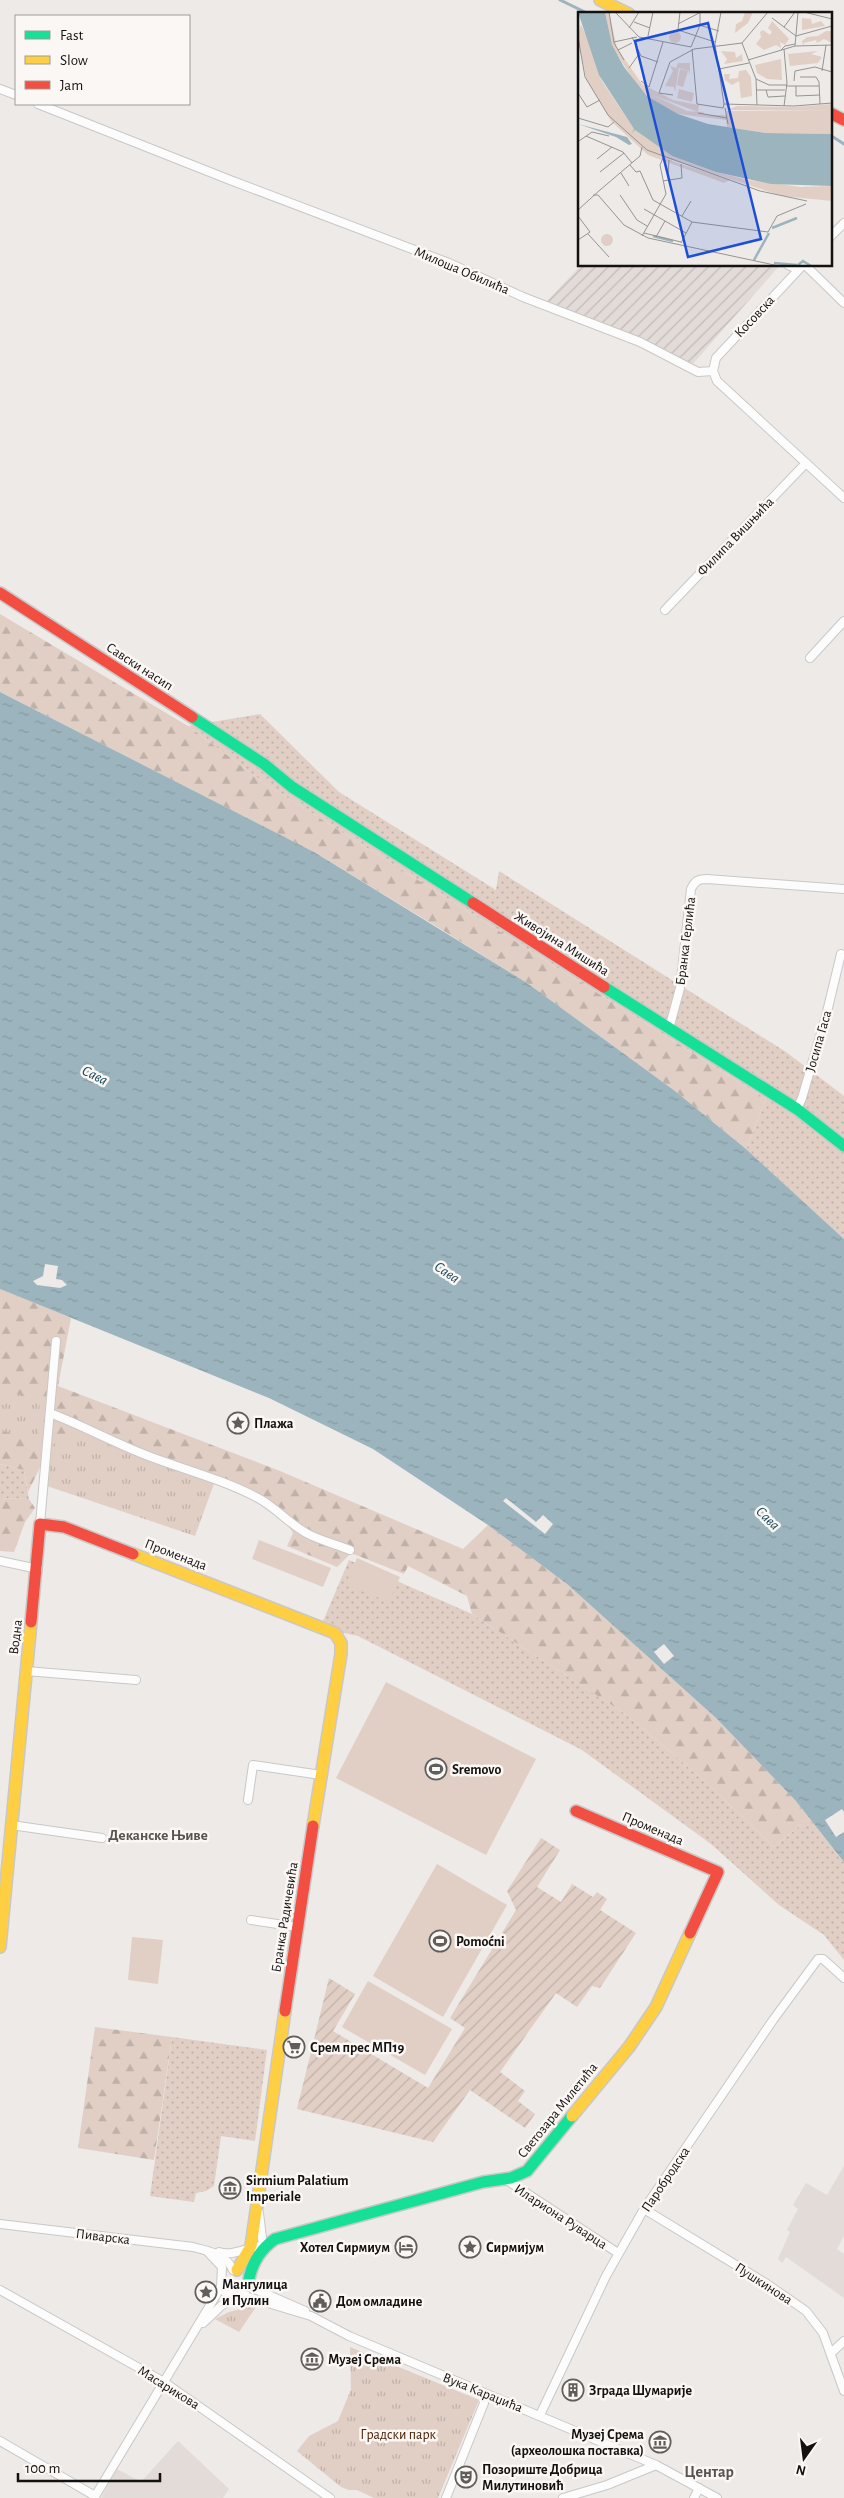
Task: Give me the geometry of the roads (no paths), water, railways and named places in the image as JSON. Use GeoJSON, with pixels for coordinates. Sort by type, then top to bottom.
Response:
{"type":"FeatureCollection","features":[{"type":"Feature","properties":{"kind":"street"},"geometry":{"type":"LineString","coordinates":[[600,0],[625,12]]}},
{"type":"Feature","properties":{"kind":"street"},"geometry":{"type":"LineString","coordinates":[[0,89],[15,95]]}},
{"type":"Feature","properties":{"kind":"street","name":"Милоша Обилића"},"geometry":{"type":"LineString","coordinates":[[41,105],[230,180],[449,263],[523,297],[640,342],[698,372],[712,371]]}},
{"type":"Feature","properties":{"kind":"street"},"geometry":{"type":"LineString","coordinates":[[832,114],[844,120]]}},
{"type":"Feature","properties":{"kind":"street"},"geometry":{"type":"LineString","coordinates":[[832,235],[844,223]]}},
{"type":"Feature","properties":{"kind":"street"},"geometry":{"type":"LineString","coordinates":[[802,266],[844,303]]}},
{"type":"Feature","properties":{"kind":"street","name":"Косовска"},"geometry":{"type":"LineString","coordinates":[[712,371],[716,358],[802,266]]}},
{"type":"Feature","properties":{"kind":"street"},"geometry":{"type":"LineString","coordinates":[[712,371],[717,381],[844,498]]}},
{"type":"Feature","properties":{"kind":"street","name":"Филипа Вишњића"},"geometry":{"type":"LineString","coordinates":[[665,610],[806,463]]}},
{"type":"Feature","properties":{"kind":"street","name":"Савски насип"},"geometry":{"type":"LineString","coordinates":[[0,593],[264,764]]}},
{"type":"Feature","properties":{"kind":"street"},"geometry":{"type":"LineString","coordinates":[[810,658],[844,621]]}},
{"type":"Feature","properties":{"kind":"street","name":"Живојина Мишића"},"geometry":{"type":"LineString","coordinates":[[264,764],[292,787],[797,1109],[844,1146]]}},
{"type":"Feature","properties":{"kind":"street","name":"Бранка Герлића"},"geometry":{"type":"LineString","coordinates":[[669,1029],[680,988],[691,889],[694,882],[700,879],[707,879],[844,889]]}},
{"type":"Feature","properties":{"kind":"street","name":"Јосипа Гаса"},"geometry":{"type":"LineString","coordinates":[[797,1109],[840,972],[840,954]]}},
{"type":"Feature","properties":{"kind":"street"},"geometry":{"type":"LineString","coordinates":[[0,1561],[38,1569],[40,1524],[56,1341]]}},
{"type":"Feature","properties":{"kind":"street"},"geometry":{"type":"LineString","coordinates":[[50,1413],[87,1427],[144,1454],[221,1482],[250,1495],[280,1512],[294,1525],[310,1535],[350,1550]]}},
{"type":"Feature","properties":{"kind":"street","name":"Променада"},"geometry":{"type":"LineString","coordinates":[[40,1524],[64,1527],[321,1626],[339,1637]]}},
{"type":"Feature","properties":{"kind":"street","name":"Водна"},"geometry":{"type":"LineString","coordinates":[[0,1947],[26,1671],[38,1569]]}},
{"type":"Feature","properties":{"kind":"street","name":"Бранка Радичевића"},"geometry":{"type":"LineString","coordinates":[[235,2270],[251,2246],[297,1927],[341,1654],[339,1637]]}},
{"type":"Feature","properties":{"kind":"street"},"geometry":{"type":"LineString","coordinates":[[26,1671],[136,1680]]}},
{"type":"Feature","properties":{"kind":"street"},"geometry":{"type":"LineString","coordinates":[[248,1800],[253,1765],[321,1774]]}},
{"type":"Feature","properties":{"kind":"street","name":"Променада"},"geometry":{"type":"LineString","coordinates":[[576,1811],[718,1872]]}},
{"type":"Feature","properties":{"kind":"street"},"geometry":{"type":"LineString","coordinates":[[11,1825],[102,1838]]}},
{"type":"Feature","properties":{"kind":"street","name":"Светозара Милетића"},"geometry":{"type":"LineString","coordinates":[[263,2246],[296,2232],[483,2182],[519,2176],[535,2162],[628,2047],[656,2006],[718,1872]]}},
{"type":"Feature","properties":{"kind":"street"},"geometry":{"type":"LineString","coordinates":[[251,1920],[297,1927]]}},
{"type":"Feature","properties":{"kind":"street","name":"Паробродска"},"geometry":{"type":"LineString","coordinates":[[540,2415],[618,2253],[644,2209],[773,2020],[817,1960],[823,1959],[844,1978]]}},
{"type":"Feature","properties":{"kind":"street","name":"Илариона Руварца"},"geometry":{"type":"LineString","coordinates":[[505,2179],[618,2253]]}},
{"type":"Feature","properties":{"kind":"street","name":"Бранка Радичевића"},"geometry":{"type":"LineString","coordinates":[[257,2202],[263,2246]]}},
{"type":"Feature","properties":{"kind":"street","name":"Пушкинова"},"geometry":{"type":"LineString","coordinates":[[644,2209],[767,2284],[806,2311],[817,2323],[831,2353],[844,2391]]}},
{"type":"Feature","properties":{"kind":"street","name":"Пиварска"},"geometry":{"type":"LineString","coordinates":[[0,2224],[176,2244],[231,2254],[251,2246],[263,2246]]}},
{"type":"Feature","properties":{"kind":"street"},"geometry":{"type":"LineString","coordinates":[[199,2326],[221,2306],[239,2296],[248,2284],[256,2256],[263,2246]]}},
{"type":"Feature","properties":{"kind":"street"},"geometry":{"type":"LineString","coordinates":[[205,2250],[222,2268],[222,2286],[226,2294],[239,2296]]}},
{"type":"Feature","properties":{"kind":"street","name":"Пиварска"},"geometry":{"type":"LineString","coordinates":[[205,2250],[222,2255],[235,2270]]}},
{"type":"Feature","properties":{"kind":"street"},"geometry":{"type":"LineString","coordinates":[[222,2278],[235,2270],[245,2274],[248,2284]]}},
{"type":"Feature","properties":{"kind":"street","name":"Вука Караџића"},"geometry":{"type":"LineString","coordinates":[[248,2284],[301,2307],[311,2316]]}},
{"type":"Feature","properties":{"kind":"street"},"geometry":{"type":"LineString","coordinates":[[0,2441],[95,2497],[222,2286]]}},
{"type":"Feature","properties":{"kind":"street","name":"Масарикова"},"geometry":{"type":"LineString","coordinates":[[0,2290],[164,2382],[330,2498]]}},
{"type":"Feature","properties":{"kind":"street","name":"Вука Караџића"},"geometry":{"type":"LineString","coordinates":[[239,2296],[311,2316],[349,2336],[656,2465],[718,2498]]}},
{"type":"Feature","properties":{"kind":"street"},"geometry":{"type":"LineString","coordinates":[[831,2353],[844,2341]]}},
{"type":"Feature","properties":{"kind":"street"},"geometry":{"type":"LineString","coordinates":[[446,2498],[484,2403]]}},
{"type":"Feature","properties":{"kind":"street"},"geometry":{"type":"LineString","coordinates":[[563,2498],[634,2476],[656,2465]]}},
{"type":"Feature","properties":{"kind":"street"},"geometry":{"type":"LineString","coordinates":[[694,2498],[699,2488]]}},
{"type":"Feature","properties":{"kind":"water","name":"Сава"},"geometry":{"type":"Polygon","coordinates":[[[0,692],[314,852],[527,983],[675,1091],[746,1149],[844,1239],[844,1862],[795,1800],[716,1718],[567,1584],[488,1525],[373,1449],[269,1398],[0,1289],[0,692]]]}},
{"type":"Feature","properties":{"kind":"waterway"},"geometry":{"type":"LineString","coordinates":[[560,0],[585,12]]}},
{"type":"Feature","properties":{"kind":"waterway"},"geometry":{"type":"LineString","coordinates":[[832,136],[844,144]]}},
{"type":"Feature","properties":{"kind":"place","name":"Плажа"},"geometry":{"type":"Point","coordinates":[238,1423]}},
{"type":"Feature","properties":{"kind":"place","name":"Sremovo"},"geometry":{"type":"Point","coordinates":[436,1769]}},
{"type":"Feature","properties":{"kind":"place","name":"Pomoćni"},"geometry":{"type":"Point","coordinates":[440,1941]}},
{"type":"Feature","properties":{"kind":"place","name":"Срем прес МП19"},"geometry":{"type":"Point","coordinates":[294,2047]}},
{"type":"Feature","properties":{"kind":"place","name":"Sirmium Palatium Imperiale"},"geometry":{"type":"Point","coordinates":[230,2188]}},
{"type":"Feature","properties":{"kind":"place","name":"Хотел Сирмиум"},"geometry":{"type":"Point","coordinates":[406,2247]}},
{"type":"Feature","properties":{"kind":"place","name":"Сирмијум"},"geometry":{"type":"Point","coordinates":[470,2247]}},
{"type":"Feature","properties":{"kind":"place","name":"Мангулица и Пулин"},"geometry":{"type":"Point","coordinates":[206,2292]}},
{"type":"Feature","properties":{"kind":"place","name":"Дом омладине"},"geometry":{"type":"Point","coordinates":[320,2301]}},
{"type":"Feature","properties":{"kind":"place","name":"Музеј Срема"},"geometry":{"type":"Point","coordinates":[312,2359]}},
{"type":"Feature","properties":{"kind":"place","name":"Зграда Шумарије"},"geometry":{"type":"Point","coordinates":[573,2390]}},
{"type":"Feature","properties":{"kind":"place","name":"Музеј Срема (археолошка поставка)"},"geometry":{"type":"Point","coordinates":[660,2442]}},
{"type":"Feature","properties":{"kind":"place","name":"Позориште Добрица Милутиновић"},"geometry":{"type":"Point","coordinates":[466,2477]}},
{"type":"Feature","properties":{"kind":"district","name":"Деканске Њиве"},"geometry":{"type":"Point","coordinates":[158,1835]}},
{"type":"Feature","properties":{"kind":"district","name":"Центар"},"geometry":{"type":"Point","coordinates":[709,2471]}},
{"type":"Feature","properties":{"kind":"park label","name":"Градски парк"},"geometry":{"type":"Point","coordinates":[398,2434]}}]}
